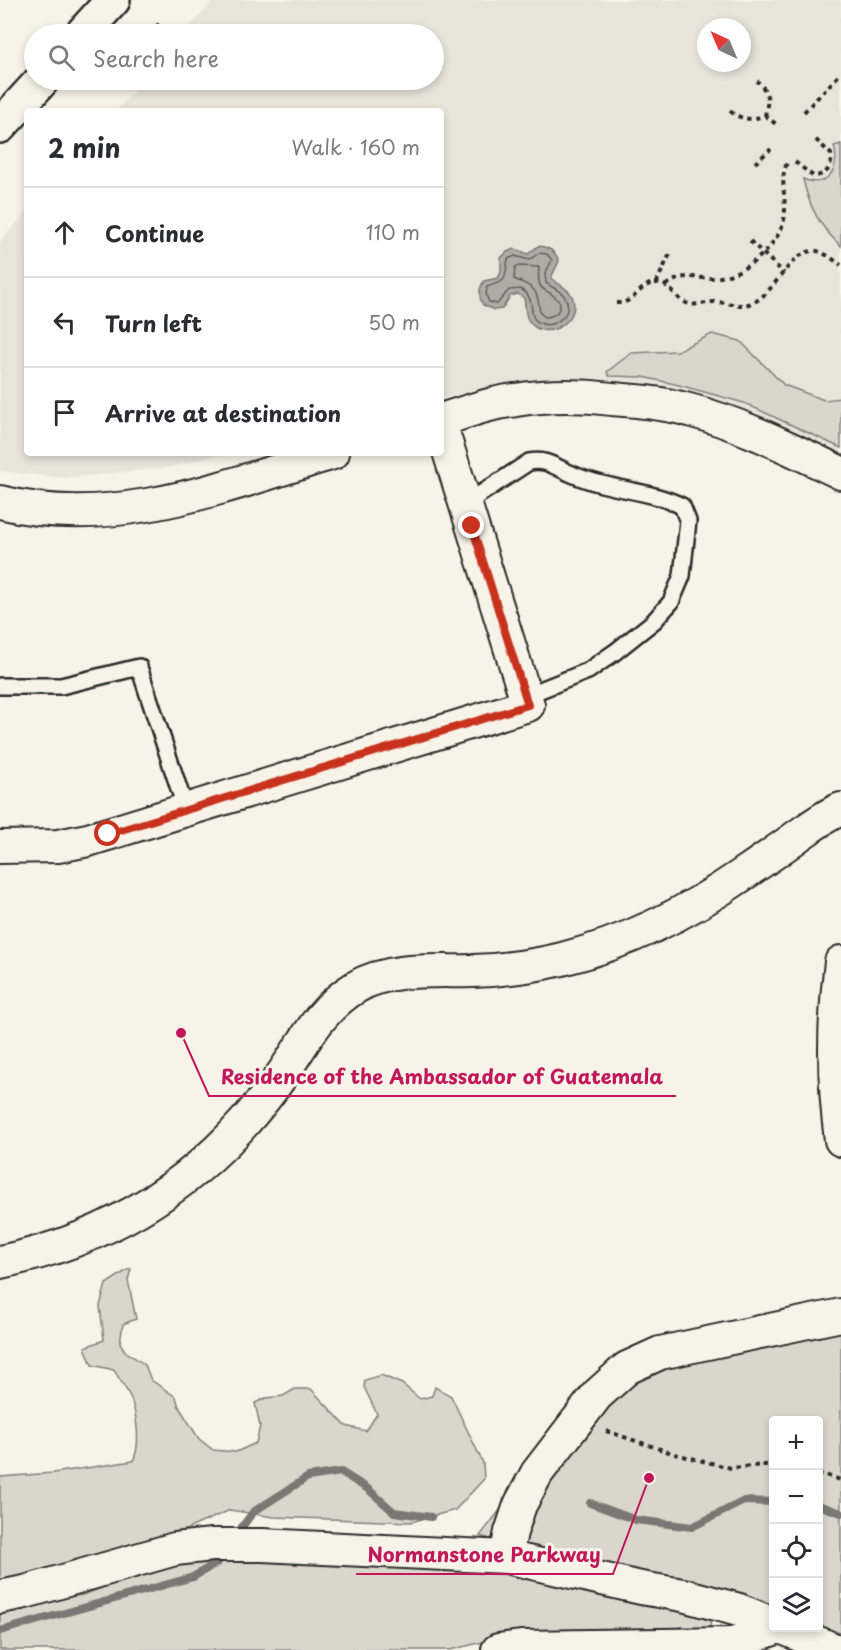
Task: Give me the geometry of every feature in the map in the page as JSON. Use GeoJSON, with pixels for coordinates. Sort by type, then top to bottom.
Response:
{"type":"FeatureCollection","features":[{"type":"Feature","properties":{"kind":"main road"},"geometry":{"type":"LineString","coordinates":[[91,24],[113,0]]}},
{"type":"Feature","properties":{"kind":"main road"},"geometry":{"type":"LineString","coordinates":[[0,126],[33,90]]}},
{"type":"Feature","properties":{"kind":"street"},"geometry":{"type":"LineString","coordinates":[[444,419],[496,404],[536,397],[585,397],[642,402],[688,410],[731,424],[764,436],[841,472]]}},
{"type":"Feature","properties":{"kind":"street"},"geometry":{"type":"LineString","coordinates":[[0,847],[29,848],[72,844],[528,705],[444,436]]}},
{"type":"Feature","properties":{"kind":"street"},"geometry":{"type":"LineString","coordinates":[[0,502],[53,511],[96,512],[138,508],[216,489],[323,456]]}},
{"type":"Feature","properties":{"kind":"street"},"geometry":{"type":"LineString","coordinates":[[0,1262],[63,1246],[104,1229],[141,1209],[172,1188],[205,1161],[250,1117],[325,1012],[343,996],[364,983],[404,973],[474,971],[532,965],[562,959],[617,942],[669,919],[712,895],[841,809]]}},
{"type":"Feature","properties":{"kind":"street"},"geometry":{"type":"LineString","coordinates":[[841,962],[835,1048],[835,1080],[841,1140]]}},
{"type":"Feature","properties":{"kind":"street"},"geometry":{"type":"LineString","coordinates":[[506,1557],[520,1505],[537,1473],[597,1395],[627,1368],[660,1353],[841,1315]]}},
{"type":"Feature","properties":{"kind":"street"},"geometry":{"type":"LineString","coordinates":[[0,1597],[176,1549],[231,1545],[506,1557],[598,1579],[683,1594],[739,1610],[769,1623]]}},
{"type":"Feature","properties":{"kind":"street"},"geometry":{"type":"LineString","coordinates":[[498,1650],[521,1647],[731,1644],[769,1628]]}},
{"type":"Feature","properties":{"kind":"street"},"geometry":{"type":"LineString","coordinates":[[792,1632],[835,1650]]}},
{"type":"Feature","properties":{"kind":"lane"},"geometry":{"type":"LineString","coordinates":[[465,504],[529,462],[541,460],[598,484],[665,497],[682,506],[688,521],[682,576],[671,602],[654,621],[588,671],[525,696]]}},
{"type":"Feature","properties":{"kind":"lane"},"geometry":{"type":"LineString","coordinates":[[0,686],[61,686],[139,667],[186,810]]}},
{"type":"Feature","properties":{"kind":"path"},"geometry":{"type":"LineString","coordinates":[[804,112],[841,73]]}},
{"type":"Feature","properties":{"kind":"path"},"geometry":{"type":"LineString","coordinates":[[757,81],[768,96],[765,115]]}},
{"type":"Feature","properties":{"kind":"path"},"geometry":{"type":"LineString","coordinates":[[730,111],[738,117],[747,119],[765,115]]}},
{"type":"Feature","properties":{"kind":"path"},"geometry":{"type":"LineString","coordinates":[[765,115],[777,125]]}},
{"type":"Feature","properties":{"kind":"path"},"geometry":{"type":"LineString","coordinates":[[795,162],[813,176],[826,172],[831,167],[831,154],[815,139]]}},
{"type":"Feature","properties":{"kind":"path"},"geometry":{"type":"LineString","coordinates":[[755,163],[771,149]]}},
{"type":"Feature","properties":{"kind":"path"},"geometry":{"type":"LineString","coordinates":[[666,285],[680,276],[711,278],[728,276],[742,270],[762,253],[780,231],[784,219],[785,192],[782,180],[787,163]]}},
{"type":"Feature","properties":{"kind":"path"},"geometry":{"type":"LineString","coordinates":[[750,241],[784,273]]}},
{"type":"Feature","properties":{"kind":"path"},"geometry":{"type":"LineString","coordinates":[[616,303],[630,301],[646,285],[656,283],[666,285],[690,304],[718,302],[734,306],[748,305],[763,298],[795,259],[805,252],[818,251],[841,265]]}},
{"type":"Feature","properties":{"kind":"path"},"geometry":{"type":"LineString","coordinates":[[656,283],[671,252]]}},
{"type":"Feature","properties":{"kind":"path"},"geometry":{"type":"LineString","coordinates":[[601,1429],[675,1454],[731,1468],[769,1464]]}},
{"type":"Feature","properties":{"kind":"path"},"geometry":{"type":"LineString","coordinates":[[823,1474],[841,1480]]}},
{"type":"Feature","properties":{"kind":"shaded area"},"geometry":{"type":"Polygon","coordinates":[[[214,0],[841,0],[841,458],[720,404],[592,378],[499,384],[444,398],[444,108],[119,108],[135,90],[444,90],[444,24],[192,24],[214,0]]]}},
{"type":"Feature","properties":{"kind":"shaded area"},"geometry":{"type":"Polygon","coordinates":[[[841,144],[841,246],[816,216],[803,179],[819,181],[830,175],[835,163],[834,146],[841,144]]]}},
{"type":"Feature","properties":{"kind":"shaded area"},"geometry":{"type":"Polygon","coordinates":[[[24,214],[24,456],[212,456],[166,468],[65,478],[0,471],[0,242],[24,214]]]}},
{"type":"Feature","properties":{"kind":"shaded area"},"geometry":{"type":"Polygon","coordinates":[[[712,334],[740,341],[784,385],[824,400],[841,398],[841,448],[744,403],[643,377],[609,376],[607,372],[631,353],[677,351],[712,334]]]}},
{"type":"Feature","properties":{"kind":"shaded area"},"geometry":{"type":"Polygon","coordinates":[[[131,1269],[128,1280],[136,1319],[123,1324],[120,1343],[125,1351],[145,1365],[151,1380],[176,1397],[179,1407],[199,1439],[213,1450],[236,1452],[256,1443],[260,1426],[255,1403],[266,1398],[283,1396],[295,1389],[311,1389],[346,1426],[366,1431],[377,1414],[364,1387],[365,1380],[381,1375],[402,1384],[420,1399],[432,1396],[435,1387],[451,1396],[483,1463],[484,1479],[455,1510],[411,1522],[274,1517],[230,1510],[176,1534],[7,1583],[0,1582],[0,1477],[53,1473],[133,1461],[137,1447],[137,1430],[131,1399],[114,1370],[92,1365],[85,1347],[104,1340],[100,1306],[106,1284],[131,1269]]]}},
{"type":"Feature","properties":{"kind":"shaded area"},"geometry":{"type":"Polygon","coordinates":[[[841,1305],[841,1640],[829,1635],[771,1632],[823,1632],[823,1416],[769,1416],[769,1632],[752,1631],[692,1584],[581,1565],[480,1536],[591,1392],[617,1369],[778,1326],[841,1305]]]}},
{"type":"Feature","properties":{"kind":"shaded area"},"geometry":{"type":"Polygon","coordinates":[[[191,1555],[502,1569],[711,1615],[710,1629],[681,1627],[667,1631],[512,1635],[450,1650],[0,1650],[0,1607],[83,1595],[191,1555]]]}},
{"type":"Feature","properties":{"kind":"water"},"geometry":{"type":"Polygon","coordinates":[[[538,246],[551,250],[559,261],[551,278],[570,293],[574,305],[567,321],[552,330],[536,328],[529,321],[524,298],[518,294],[510,296],[502,309],[494,310],[483,305],[480,296],[484,281],[498,278],[501,272],[501,258],[507,252],[515,249],[528,254],[538,246]]]}},
{"type":"Feature","properties":{"kind":"waterway"},"geometry":{"type":"LineString","coordinates":[[234,1538],[253,1512],[308,1477],[341,1472],[368,1489],[394,1512],[431,1517]]}},
{"type":"Feature","properties":{"kind":"waterway"},"geometry":{"type":"LineString","coordinates":[[590,1503],[636,1520],[692,1527],[744,1501],[769,1502]]}},
{"type":"Feature","properties":{"kind":"waterway"},"geometry":{"type":"LineString","coordinates":[[823,1507],[841,1513]]}},
{"type":"Feature","properties":{"kind":"waterway"},"geometry":{"type":"LineString","coordinates":[[0,1631],[193,1577],[218,1562],[224,1553]]}},
{"type":"Feature","properties":{"kind":"place","name":"Residence of the Ambassador of Guatemala"},"geometry":{"type":"Point","coordinates":[181,1033]}},
{"type":"Feature","properties":{"kind":"place","name":"Normanstone Parkway"},"geometry":{"type":"Point","coordinates":[649,1478]}},
{"type":"Feature","properties":{"kind":"route"},"geometry":{"type":"LineString","coordinates":[[108,834],[528,705],[472,526]]}}]}
